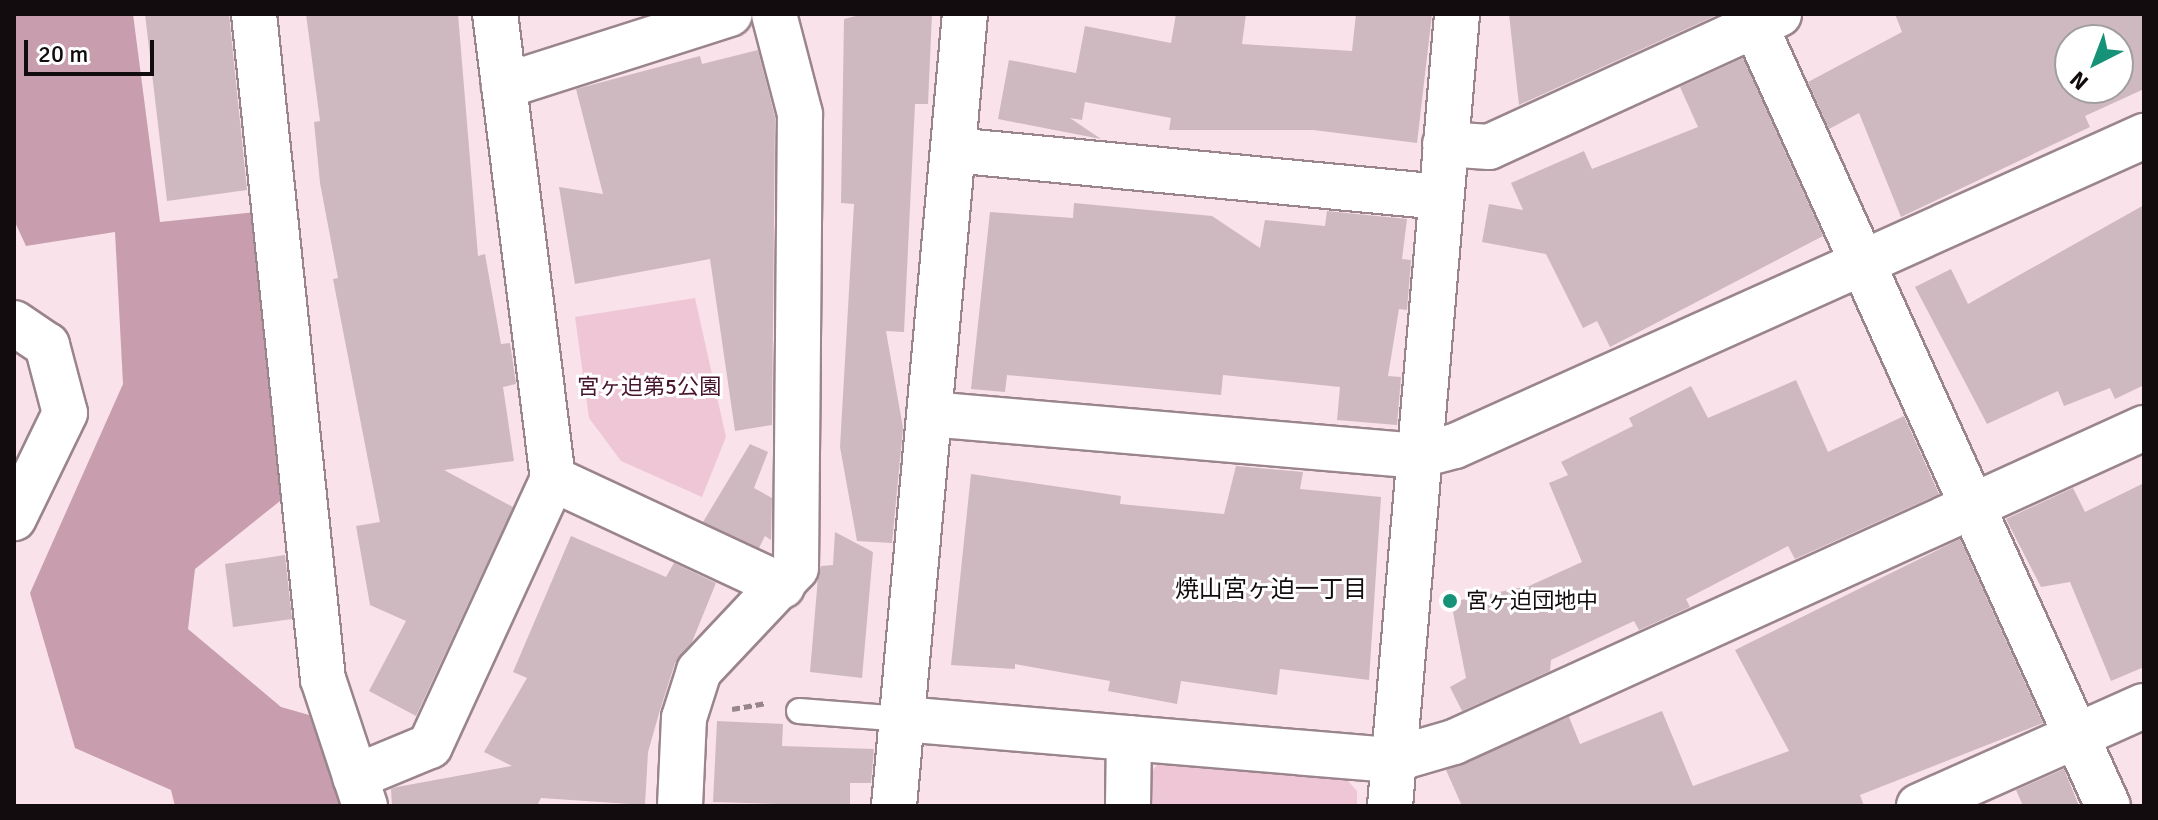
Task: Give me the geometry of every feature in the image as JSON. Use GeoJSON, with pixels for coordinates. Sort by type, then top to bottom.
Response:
{"type":"FeatureCollection","features":[{"type":"Feature","properties":{"kind":"street"},"geometry":{"type":"LineString","coordinates":[[254,14],[323,679],[360,791],[430,746],[553,479],[495,14]]}},
{"type":"Feature","properties":{"kind":"street"},"geometry":{"type":"LineString","coordinates":[[504,86],[730,14]]}},
{"type":"Feature","properties":{"kind":"street"},"geometry":{"type":"LineString","coordinates":[[680,806],[684,718],[699,671],[796,568],[800,114],[774,14]]}},
{"type":"Feature","properties":{"kind":"street"},"geometry":{"type":"LineString","coordinates":[[894,806],[965,14]]}},
{"type":"Feature","properties":{"kind":"street"},"geometry":{"type":"LineString","coordinates":[[1390,806],[1417,456],[1457,14]]}},
{"type":"Feature","properties":{"kind":"street"},"geometry":{"type":"LineString","coordinates":[[1445,144],[1489,147],[1761,18],[1862,263],[2108,806]]}},
{"type":"Feature","properties":{"kind":"street"},"geometry":{"type":"LineString","coordinates":[[929,414],[1417,456],[1455,446],[2144,136]]}},
{"type":"Feature","properties":{"kind":"street"},"geometry":{"type":"LineString","coordinates":[[953,150],[1440,197]]}},
{"type":"Feature","properties":{"kind":"street"},"geometry":{"type":"LineString","coordinates":[[14,323],[47,345],[65,413],[14,518]]}},
{"type":"Feature","properties":{"kind":"street"},"geometry":{"type":"LineString","coordinates":[[902,719],[1392,760],[1454,742],[2144,428]]}},
{"type":"Feature","properties":{"kind":"street"},"geometry":{"type":"LineString","coordinates":[[553,479],[782,586]]}},
{"type":"Feature","properties":{"kind":"street"},"geometry":{"type":"LineString","coordinates":[[1919,806],[2144,706]]}},
{"type":"Feature","properties":{"kind":"street"},"geometry":{"type":"LineString","coordinates":[[1128,806],[1129,738]]}},
{"type":"Feature","properties":{"kind":"lane"},"geometry":{"type":"LineString","coordinates":[[799,711],[902,719]]}},
{"type":"Feature","properties":{"kind":"path"},"geometry":{"type":"LineString","coordinates":[[684,718],[773,702],[799,711]]}},
{"type":"Feature","properties":{"kind":"green space","name":"宮ヶ迫第5公園"},"geometry":{"type":"Polygon","coordinates":[[[695,298],[726,437],[702,497],[621,461],[589,418],[575,317],[695,298]]]}},
{"type":"Feature","properties":{"kind":"green space"},"geometry":{"type":"Polygon","coordinates":[[[1162,760],[1338,770],[1357,791],[1357,806],[1147,806],[1146,777],[1162,760]]]}},
{"type":"Feature","properties":{"kind":"shaded area"},"geometry":{"type":"Polygon","coordinates":[[[14,14],[133,14],[160,222],[256,212],[285,497],[195,569],[188,629],[281,707],[309,715],[343,806],[175,806],[171,790],[75,748],[30,593],[123,384],[115,232],[26,246],[14,220],[14,14]]]}},
{"type":"Feature","properties":{"kind":"building"},"geometry":{"type":"Polygon","coordinates":[[[145,14],[229,14],[247,190],[167,201],[145,14]]]}},
{"type":"Feature","properties":{"kind":"building"},"geometry":{"type":"Polygon","coordinates":[[[306,14],[458,14],[478,256],[485,254],[501,344],[510,343],[516,384],[503,387],[514,461],[444,470],[513,507],[416,716],[369,691],[406,621],[370,605],[356,526],[380,522],[333,279],[338,278],[320,183],[314,122],[320,121],[306,14]]]}},
{"type":"Feature","properties":{"kind":"building"},"geometry":{"type":"Polygon","coordinates":[[[864,14],[932,14],[928,104],[915,104],[904,332],[886,331],[903,428],[892,543],[857,541],[840,447],[854,204],[841,203],[844,19],[864,14]]]}},
{"type":"Feature","properties":{"kind":"building"},"geometry":{"type":"Polygon","coordinates":[[[1176,14],[1246,14],[1242,44],[1352,51],[1356,14],[1432,14],[1417,143],[1313,130],[1169,130],[1171,118],[1085,102],[1082,120],[1070,118],[1101,139],[998,119],[1009,60],[1076,73],[1085,26],[1171,43],[1176,14]]]}},
{"type":"Feature","properties":{"kind":"building"},"geometry":{"type":"Polygon","coordinates":[[[1509,14],[1719,14],[1519,105],[1509,14]]]}},
{"type":"Feature","properties":{"kind":"building"},"geometry":{"type":"Polygon","coordinates":[[[1895,14],[2144,14],[2144,89],[2134,94],[2134,24],[2054,24],[2054,104],[2111,104],[2085,116],[2090,127],[1901,217],[1859,113],[1829,129],[1808,82],[1902,32],[1895,14]]]}},
{"type":"Feature","properties":{"kind":"building"},"geometry":{"type":"Polygon","coordinates":[[[758,50],[775,117],[772,425],[735,431],[710,259],[575,284],[559,187],[603,194],[576,89],[700,56],[702,64],[758,50]]]}},
{"type":"Feature","properties":{"kind":"building"},"geometry":{"type":"Polygon","coordinates":[[[1743,58],[1823,236],[1610,347],[1597,321],[1583,328],[1546,254],[1482,242],[1489,204],[1523,210],[1511,183],[1584,151],[1592,169],[1698,127],[1680,87],[1743,58]]]}},
{"type":"Feature","properties":{"kind":"building"},"geometry":{"type":"Polygon","coordinates":[[[1074,203],[1212,216],[1260,248],[1265,220],[1325,226],[1327,211],[1407,219],[1402,259],[1411,260],[1407,310],[1399,309],[1388,376],[1401,377],[1397,425],[1337,420],[1340,387],[1223,375],[1221,395],[1007,375],[1005,392],[971,389],[990,212],[1073,218],[1074,203]]]}},
{"type":"Feature","properties":{"kind":"building"},"geometry":{"type":"Polygon","coordinates":[[[2144,205],[2144,385],[2115,399],[2110,388],[2064,406],[2058,391],[1987,424],[1915,287],[1951,269],[1968,304],[2144,205]]]}},
{"type":"Feature","properties":{"kind":"building"},"geometry":{"type":"Polygon","coordinates":[[[1796,380],[1828,452],[1904,416],[1939,494],[1795,559],[1788,546],[1686,599],[1690,607],[1639,630],[1634,621],[1551,660],[1550,671],[1462,711],[1450,687],[1466,678],[1451,602],[1529,586],[1582,562],[1549,483],[1568,475],[1561,462],[1633,426],[1629,418],[1691,386],[1708,418],[1796,380]]]}},
{"type":"Feature","properties":{"kind":"building"},"geometry":{"type":"Polygon","coordinates":[[[750,444],[768,452],[754,488],[772,498],[771,540],[765,536],[759,548],[703,522],[750,444]]]}},
{"type":"Feature","properties":{"kind":"building"},"geometry":{"type":"Polygon","coordinates":[[[1236,466],[1303,472],[1300,489],[1381,497],[1369,680],[1280,669],[1277,695],[1181,681],[1177,704],[1108,691],[1110,681],[1015,664],[1015,669],[951,665],[971,474],[1121,496],[1120,504],[1224,514],[1236,466]]]}},
{"type":"Feature","properties":{"kind":"building"},"geometry":{"type":"Polygon","coordinates":[[[2144,483],[2144,667],[2111,681],[2070,582],[2041,587],[2006,519],[2073,488],[2085,512],[2144,483]]]}},
{"type":"Feature","properties":{"kind":"building"},"geometry":{"type":"Polygon","coordinates":[[[835,532],[873,552],[862,678],[810,672],[818,577],[821,566],[833,565],[835,532]]]}},
{"type":"Feature","properties":{"kind":"building"},"geometry":{"type":"Polygon","coordinates":[[[571,536],[666,577],[674,563],[716,583],[692,642],[675,663],[648,752],[645,805],[541,798],[537,806],[392,806],[391,789],[397,787],[512,766],[484,752],[527,678],[513,672],[571,536]]]}},
{"type":"Feature","properties":{"kind":"building"},"geometry":{"type":"Polygon","coordinates":[[[1960,539],[2043,723],[1860,795],[1864,806],[1462,806],[1446,770],[1569,717],[1580,744],[1662,711],[1693,786],[1789,751],[1735,650],[1960,539]]]}},
{"type":"Feature","properties":{"kind":"building"},"geometry":{"type":"Polygon","coordinates":[[[285,555],[292,619],[233,627],[225,564],[285,555]]]}},
{"type":"Feature","properties":{"kind":"building"},"geometry":{"type":"Polygon","coordinates":[[[717,721],[783,724],[782,746],[874,749],[871,783],[850,783],[850,806],[713,802],[717,721]]]}},
{"type":"Feature","properties":{"kind":"building"},"geometry":{"type":"Polygon","coordinates":[[[2064,769],[2079,806],[2023,806],[2016,790],[2064,769]]]}},
{"type":"Feature","properties":{"kind":"place","name":"宮ヶ迫団地中"},"geometry":{"type":"Point","coordinates":[1450,601]}},
{"type":"Feature","properties":{"kind":"district","name":"焼山宮ヶ迫一丁目"},"geometry":{"type":"Point","coordinates":[1271,590]}}]}
